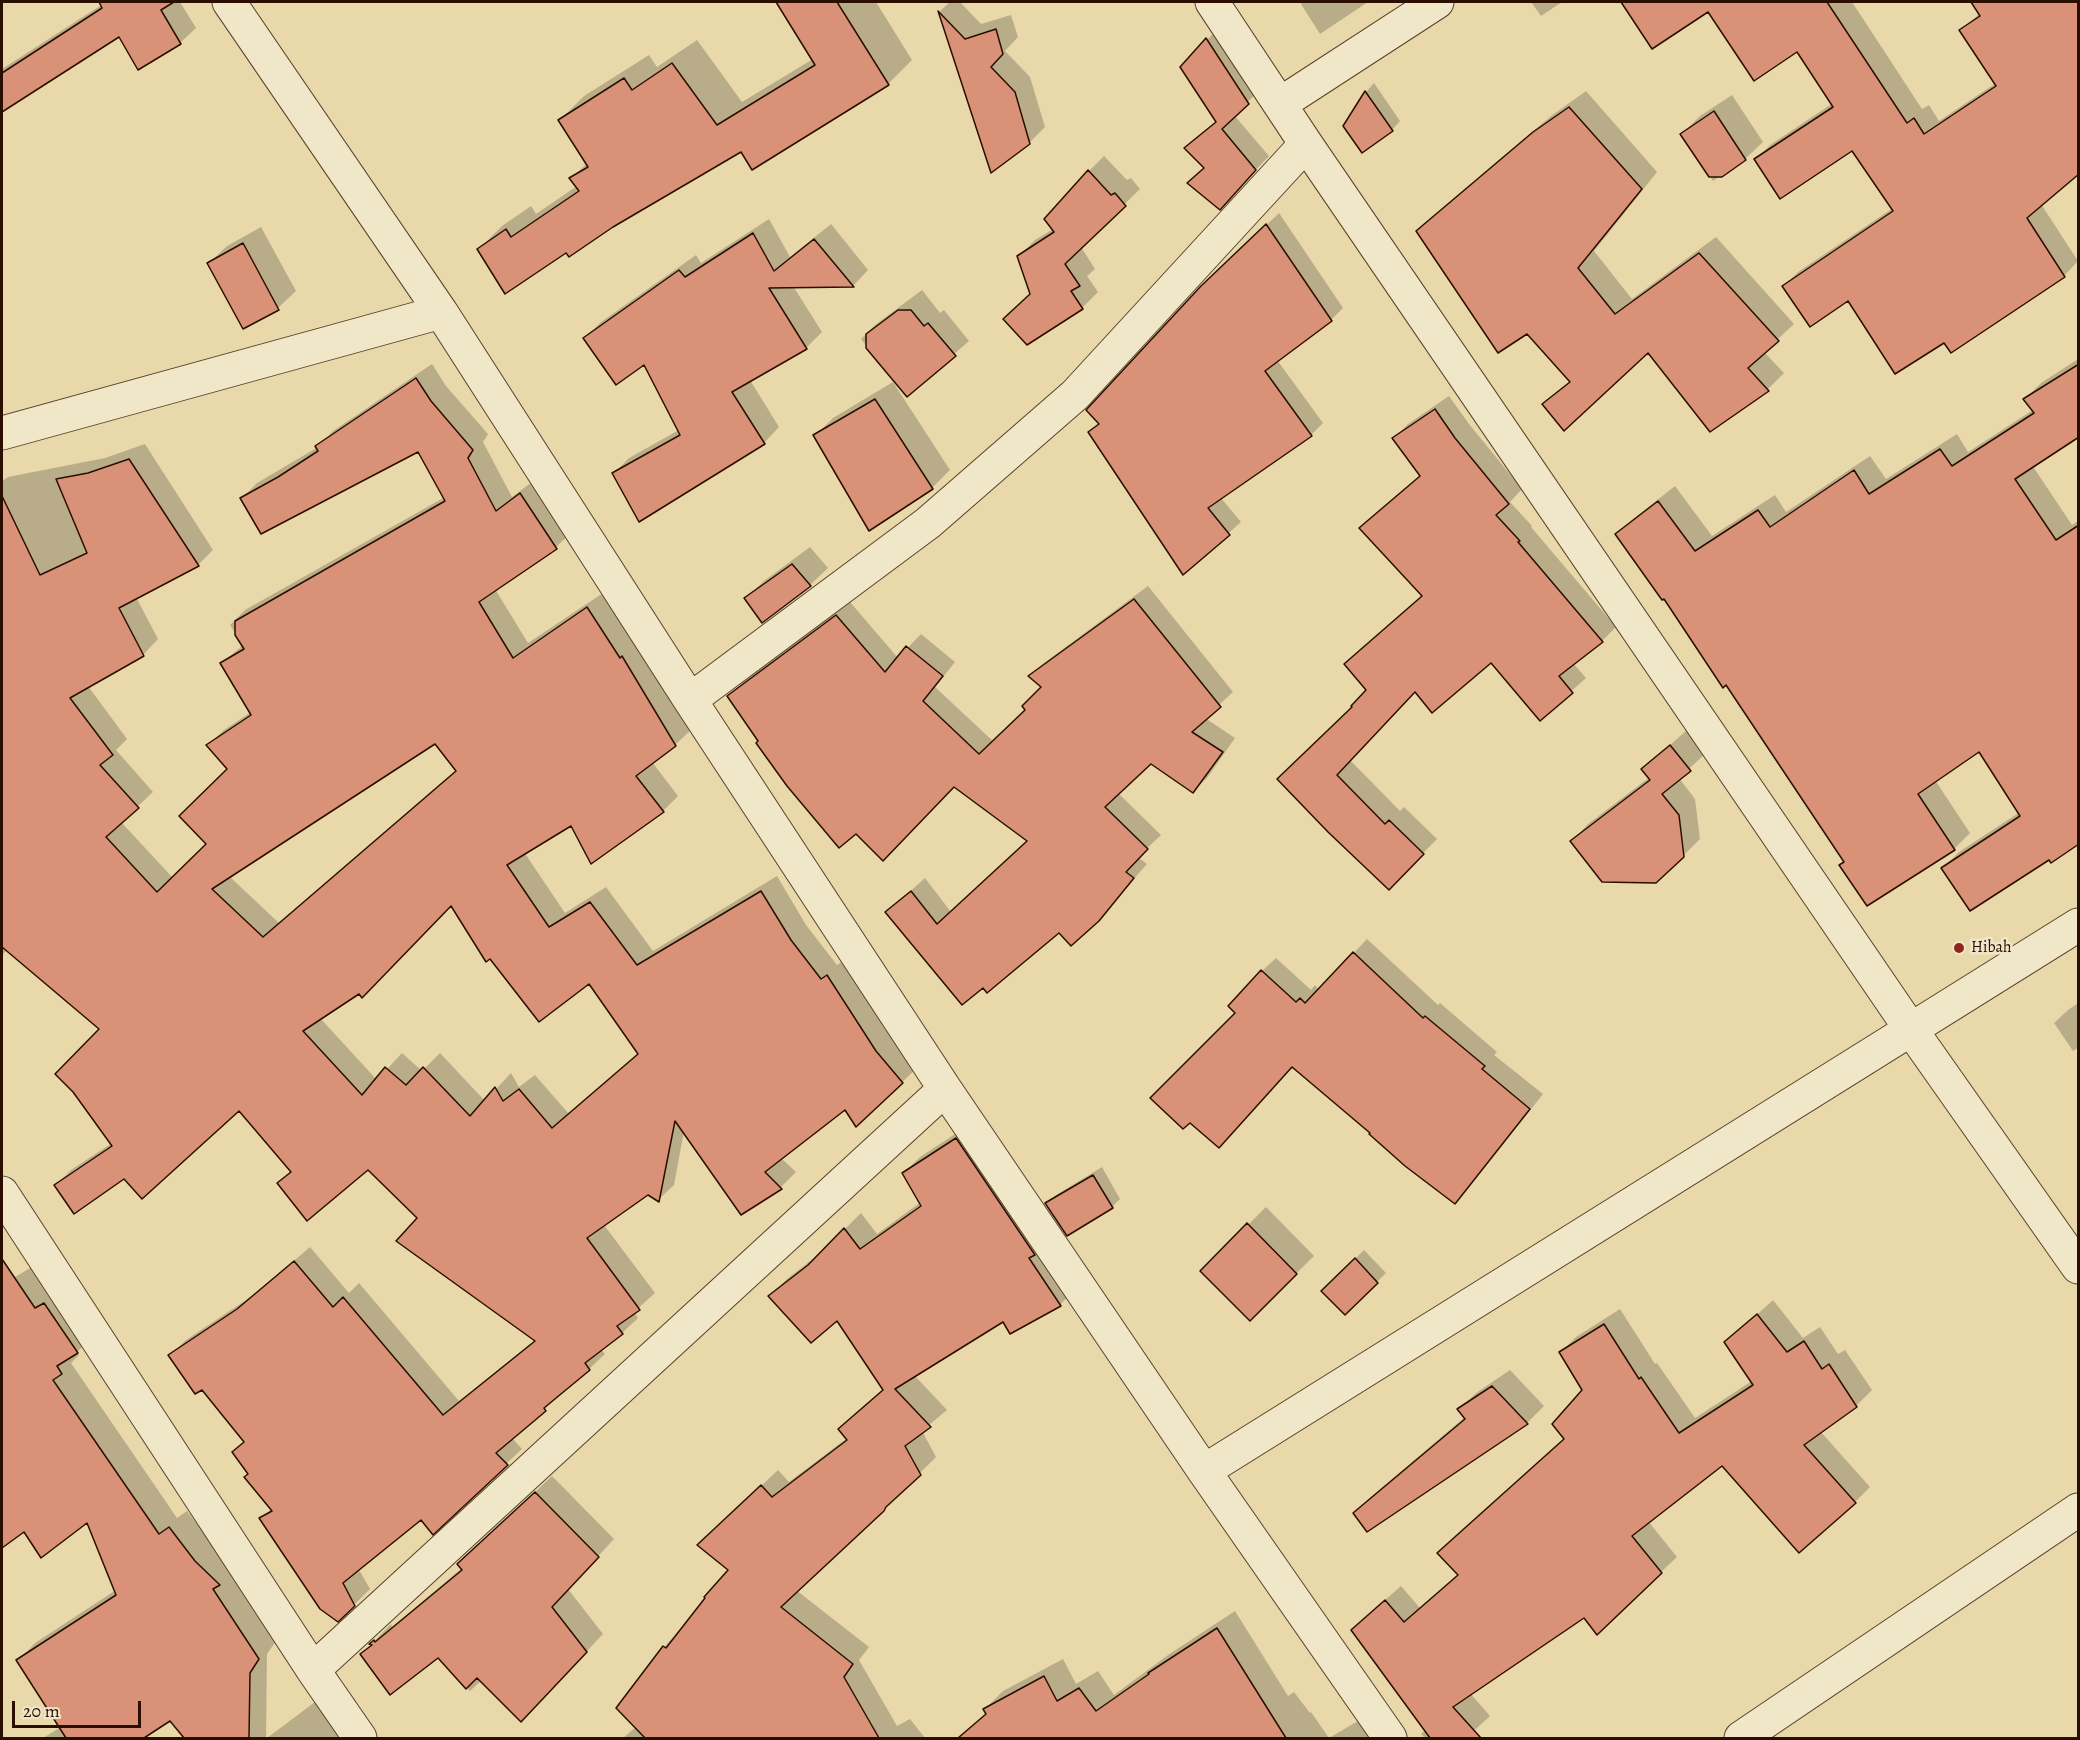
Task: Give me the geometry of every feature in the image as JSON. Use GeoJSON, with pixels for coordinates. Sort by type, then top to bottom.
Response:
{"type":"FeatureCollection","features":[{"type":"Feature","properties":{"kind":"street"},"geometry":{"type":"LineString","coordinates":[[229,2],[441,312],[690,700],[945,1089],[1204,1471],[1390,1738]]}},
{"type":"Feature","properties":{"kind":"street"},"geometry":{"type":"LineString","coordinates":[[1212,2],[1306,144],[1912,1031],[2079,1267]]}},
{"type":"Feature","properties":{"kind":"street"},"geometry":{"type":"LineString","coordinates":[[1280,104],[1437,2]]}},
{"type":"Feature","properties":{"kind":"street"},"geometry":{"type":"LineString","coordinates":[[690,700],[928,523],[1075,395],[1306,144]]}},
{"type":"Feature","properties":{"kind":"street"},"geometry":{"type":"LineString","coordinates":[[2,433],[441,312]]}},
{"type":"Feature","properties":{"kind":"street"},"geometry":{"type":"LineString","coordinates":[[1204,1471],[2079,925]]}},
{"type":"Feature","properties":{"kind":"street"},"geometry":{"type":"LineString","coordinates":[[313,1670],[945,1089]]}},
{"type":"Feature","properties":{"kind":"street"},"geometry":{"type":"LineString","coordinates":[[2,1193],[313,1670],[360,1738]]}},
{"type":"Feature","properties":{"kind":"street"},"geometry":{"type":"LineString","coordinates":[[1741,1738],[2079,1510]]}},
{"type":"Feature","properties":{"kind":"building"},"geometry":{"type":"Polygon","coordinates":[[[99,2],[174,2],[161,10],[181,44],[138,70],[119,37],[2,112],[2,73],[102,8],[99,2]]]}},
{"type":"Feature","properties":{"kind":"building"},"geometry":{"type":"Polygon","coordinates":[[[776,2],[837,2],[889,85],[752,170],[741,152],[613,227],[569,257],[566,253],[505,294],[477,249],[506,229],[511,237],[579,191],[569,178],[588,167],[558,120],[624,78],[632,90],[672,63],[717,125],[815,65],[776,2]]]}},
{"type":"Feature","properties":{"kind":"building"},"geometry":{"type":"Polygon","coordinates":[[[1621,2],[1827,2],[1907,123],[1914,118],[1924,134],[1996,86],[1959,30],[1980,16],[1971,2],[2079,2],[2079,174],[2027,218],[2065,277],[1951,353],[1944,343],[1895,374],[1848,301],[1810,327],[1782,286],[1893,211],[1852,151],[1780,199],[1754,159],[1833,107],[1797,52],[1754,81],[1708,12],[1652,49],[1621,2]]]}},
{"type":"Feature","properties":{"kind":"building"},"geometry":{"type":"Polygon","coordinates":[[[938,11],[965,39],[996,29],[1003,54],[991,67],[1015,92],[1030,144],[991,173],[938,11]]]}},
{"type":"Feature","properties":{"kind":"building"},"geometry":{"type":"Polygon","coordinates":[[[1206,38],[1249,104],[1222,129],[1256,170],[1220,210],[1187,183],[1204,168],[1184,148],[1216,122],[1180,67],[1206,38]]]}},
{"type":"Feature","properties":{"kind":"building"},"geometry":{"type":"Polygon","coordinates":[[[1365,91],[1393,131],[1362,153],[1343,126],[1365,91]]]}},
{"type":"Feature","properties":{"kind":"building"},"geometry":{"type":"Polygon","coordinates":[[[1569,107],[1642,189],[1578,268],[1615,314],[1699,253],[1779,341],[1748,368],[1769,391],[1710,432],[1648,353],[1564,431],[1542,404],[1570,382],[1527,334],[1498,353],[1416,231],[1533,132],[1569,107]]]}},
{"type":"Feature","properties":{"kind":"building"},"geometry":{"type":"Polygon","coordinates":[[[1714,111],[1746,160],[1722,177],[1709,177],[1680,134],[1714,111]]]}},
{"type":"Feature","properties":{"kind":"building"},"geometry":{"type":"Polygon","coordinates":[[[1088,170],[1111,195],[1115,193],[1126,206],[1065,264],[1080,286],[1071,291],[1083,309],[1027,345],[1003,319],[1030,294],[1017,256],[1054,232],[1044,219],[1088,170]]]}},
{"type":"Feature","properties":{"kind":"building"},"geometry":{"type":"Polygon","coordinates":[[[1266,224],[1332,321],[1265,371],[1312,436],[1208,508],[1230,535],[1183,575],[1088,432],[1099,424],[1086,410],[1201,286],[1266,224]]]}},
{"type":"Feature","properties":{"kind":"building"},"geometry":{"type":"Polygon","coordinates":[[[753,233],[774,271],[814,239],[854,287],[769,288],[807,349],[732,392],[765,444],[639,522],[612,473],[680,435],[644,365],[616,385],[583,338],[679,270],[685,277],[753,233]]]}},
{"type":"Feature","properties":{"kind":"building"},"geometry":{"type":"Polygon","coordinates":[[[243,243],[279,310],[243,329],[207,263],[243,243]]]}},
{"type":"Feature","properties":{"kind":"building"},"geometry":{"type":"Polygon","coordinates":[[[898,310],[911,310],[924,326],[928,323],[956,356],[907,397],[866,348],[866,334],[898,310]]]}},
{"type":"Feature","properties":{"kind":"building"},"geometry":{"type":"Polygon","coordinates":[[[2079,364],[2079,437],[2015,479],[2056,540],[2079,525],[2079,844],[2051,863],[2049,860],[1970,911],[1941,868],[2020,816],[1979,752],[1918,794],[1955,850],[1867,906],[1839,865],[1844,862],[1726,685],[1723,688],[1664,599],[1662,600],[1615,534],[1658,501],[1695,551],[1758,510],[1770,527],[1854,470],[1869,494],[1940,449],[1952,466],[2034,413],[2023,399],[2079,364]]]}},
{"type":"Feature","properties":{"kind":"building"},"geometry":{"type":"Polygon","coordinates":[[[416,378],[431,401],[473,450],[468,458],[496,511],[520,493],[557,549],[479,602],[513,658],[587,607],[620,658],[622,656],[676,746],[636,776],[664,812],[591,864],[571,826],[507,865],[549,927],[590,902],[637,965],[761,891],[791,940],[821,979],[827,975],[876,1051],[903,1083],[856,1127],[845,1110],[765,1172],[782,1189],[741,1215],[675,1121],[659,1202],[648,1195],[587,1238],[640,1310],[617,1326],[623,1334],[585,1363],[590,1370],[544,1408],[546,1411],[496,1453],[508,1465],[433,1535],[421,1520],[343,1583],[355,1606],[338,1622],[320,1609],[259,1518],[272,1511],[244,1477],[248,1474],[232,1452],[244,1442],[202,1390],[195,1394],[168,1355],[237,1309],[294,1261],[333,1307],[343,1297],[443,1415],[535,1341],[396,1241],[417,1218],[368,1170],[307,1221],[277,1183],[291,1172],[239,1111],[142,1199],[124,1179],[74,1214],[54,1185],[112,1146],[73,1092],[55,1074],[99,1029],[2,947],[2,496],[40,575],[87,553],[56,479],[88,473],[129,459],[199,566],[119,608],[144,656],[70,698],[113,755],[100,765],[139,808],[106,837],[157,892],[206,844],[179,816],[227,769],[206,745],[251,715],[220,663],[244,649],[235,635],[235,621],[445,501],[418,452],[261,534],[240,498],[318,451],[315,446],[416,378]],[[435,744],[212,889],[263,937],[456,771],[435,744]],[[451,906],[362,998],[359,994],[303,1031],[362,1095],[385,1067],[406,1085],[423,1067],[470,1116],[495,1087],[503,1101],[519,1089],[552,1128],[638,1054],[589,984],[539,1022],[490,959],[486,962],[451,906]]]}},
{"type":"Feature","properties":{"kind":"building"},"geometry":{"type":"Polygon","coordinates":[[[875,399],[933,489],[869,531],[813,435],[875,399]]]}},
{"type":"Feature","properties":{"kind":"building"},"geometry":{"type":"Polygon","coordinates":[[[1435,409],[1455,438],[1509,504],[1496,515],[1603,642],[1559,676],[1573,693],[1540,721],[1491,663],[1432,713],[1415,692],[1337,775],[1385,824],[1389,820],[1424,854],[1389,890],[1277,779],[1352,707],[1366,690],[1344,664],[1422,596],[1359,528],[1420,476],[1392,438],[1435,409]]]}},
{"type":"Feature","properties":{"kind":"building"},"geometry":{"type":"Polygon","coordinates":[[[792,564],[811,586],[762,623],[744,598],[792,564]]]}},
{"type":"Feature","properties":{"kind":"building"},"geometry":{"type":"Polygon","coordinates":[[[1134,599],[1221,707],[1192,732],[1223,752],[1193,793],[1151,764],[1105,807],[1148,849],[1126,872],[1134,878],[1099,921],[1071,946],[1059,933],[987,993],[983,988],[962,1005],[885,912],[911,891],[937,924],[1027,841],[954,787],[883,861],[856,834],[839,848],[787,786],[756,743],[758,741],[727,696],[836,615],[885,672],[906,646],[943,676],[923,701],[979,754],[1025,710],[1022,706],[1041,687],[1028,676],[1134,599]]]}},
{"type":"Feature","properties":{"kind":"building"},"geometry":{"type":"Polygon","coordinates":[[[1670,745],[1691,771],[1662,794],[1679,815],[1684,857],[1656,883],[1602,882],[1570,841],[1650,780],[1641,769],[1670,745]]]}},
{"type":"Feature","properties":{"kind":"building"},"geometry":{"type":"Polygon","coordinates":[[[1353,952],[1423,1018],[1425,1016],[1485,1066],[1482,1069],[1530,1109],[1455,1204],[1405,1166],[1292,1067],[1219,1148],[1190,1123],[1183,1129],[1150,1098],[1235,1013],[1228,1006],[1261,970],[1296,1002],[1300,998],[1305,1003],[1353,952]]]}},
{"type":"Feature","properties":{"kind":"building"},"geometry":{"type":"Polygon","coordinates":[[[956,1138],[1035,1255],[1029,1258],[1061,1306],[1010,1334],[1003,1322],[895,1389],[931,1427],[905,1446],[921,1475],[781,1607],[853,1664],[844,1677],[879,1738],[645,1738],[616,1708],[663,1646],[666,1648],[704,1597],[728,1570],[697,1545],[761,1485],[772,1497],[847,1440],[838,1429],[883,1390],[837,1321],[811,1343],[768,1296],[808,1265],[844,1228],[860,1249],[921,1206],[902,1173],[956,1138]]]}},
{"type":"Feature","properties":{"kind":"building"},"geometry":{"type":"Polygon","coordinates":[[[1093,1175],[1113,1208],[1067,1236],[1045,1203],[1093,1175]]]}},
{"type":"Feature","properties":{"kind":"building"},"geometry":{"type":"Polygon","coordinates":[[[1247,1223],[1297,1274],[1250,1321],[1200,1271],[1247,1223]]]}},
{"type":"Feature","properties":{"kind":"building"},"geometry":{"type":"Polygon","coordinates":[[[1355,1258],[1378,1283],[1345,1315],[1321,1291],[1355,1258]]]}},
{"type":"Feature","properties":{"kind":"building"},"geometry":{"type":"Polygon","coordinates":[[[2,1259],[35,1308],[44,1303],[78,1353],[57,1366],[62,1374],[53,1380],[159,1534],[169,1527],[195,1561],[220,1585],[213,1589],[259,1659],[250,1673],[249,1738],[184,1738],[170,1721],[144,1738],[66,1738],[16,1660],[116,1595],[87,1523],[41,1558],[24,1532],[2,1548],[2,1259]]]}},
{"type":"Feature","properties":{"kind":"building"},"geometry":{"type":"Polygon","coordinates":[[[1757,1314],[1787,1352],[1804,1341],[1822,1369],[1829,1364],[1857,1407],[1804,1445],[1856,1503],[1799,1553],[1722,1466],[1632,1536],[1662,1573],[1597,1635],[1584,1618],[1453,1707],[1481,1738],[1430,1738],[1351,1630],[1385,1600],[1404,1622],[1458,1575],[1437,1553],[1564,1439],[1552,1424],[1582,1390],[1559,1352],[1604,1324],[1639,1379],[1641,1377],[1679,1433],[1753,1385],[1724,1342],[1757,1314]]]}},
{"type":"Feature","properties":{"kind":"building"},"geometry":{"type":"Polygon","coordinates":[[[1492,1386],[1528,1424],[1367,1532],[1353,1513],[1465,1419],[1457,1409],[1492,1386]]]}},
{"type":"Feature","properties":{"kind":"building"},"geometry":{"type":"Polygon","coordinates":[[[535,1492],[599,1557],[552,1607],[587,1652],[521,1722],[477,1678],[466,1689],[438,1658],[390,1695],[360,1654],[372,1645],[369,1644],[374,1640],[375,1642],[462,1570],[457,1564],[535,1492]]]}},
{"type":"Feature","properties":{"kind":"building"},"geometry":{"type":"Polygon","coordinates":[[[1217,1628],[1286,1738],[958,1738],[986,1714],[983,1709],[1044,1676],[1057,1701],[1079,1688],[1096,1711],[1148,1673],[1217,1628]]]}},
{"type":"Feature","properties":{"kind":"place","name":"Hibah"},"geometry":{"type":"Point","coordinates":[1959,948]}}]}
